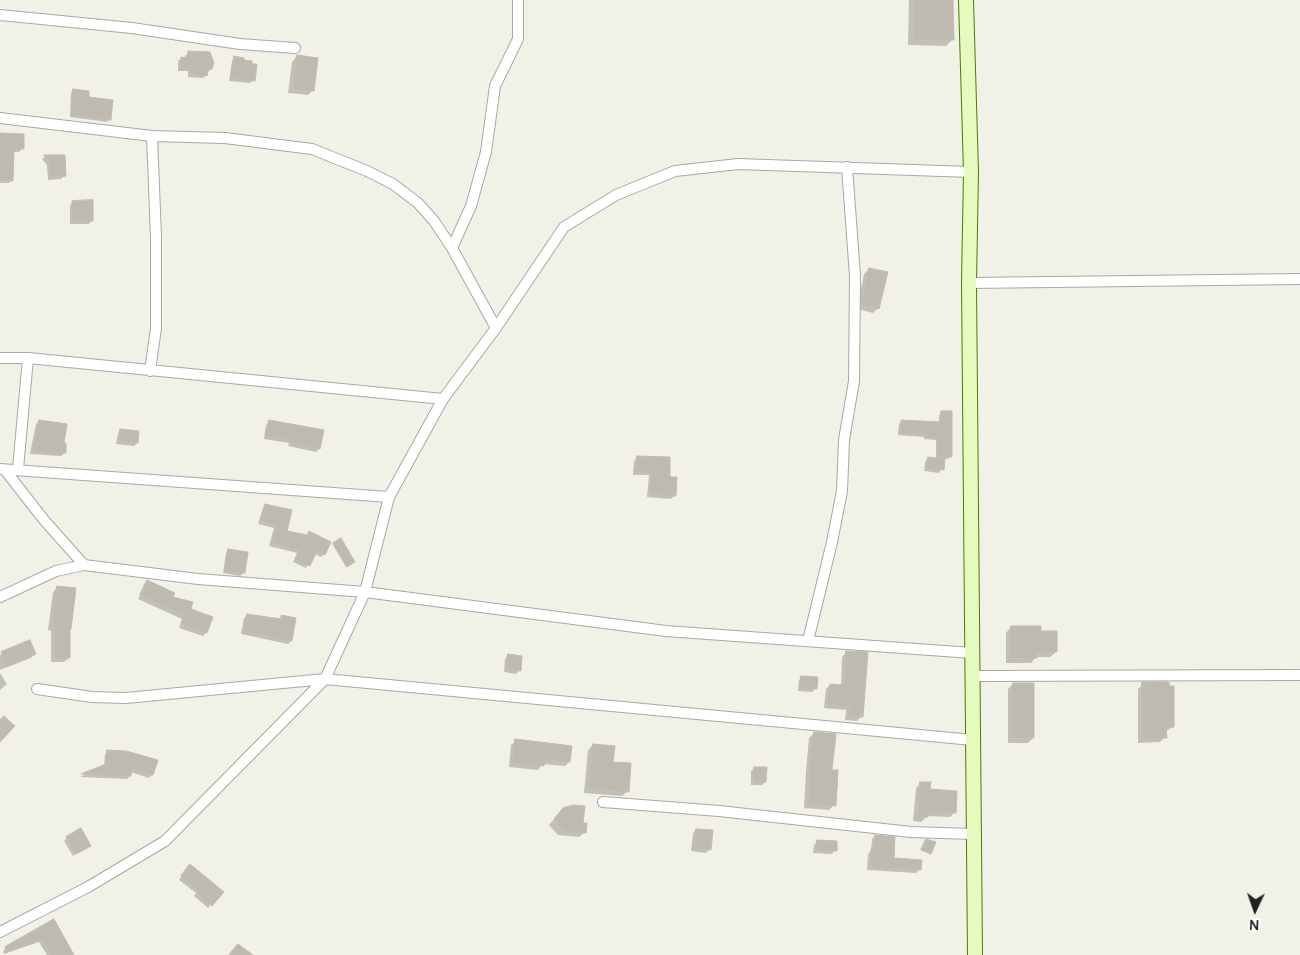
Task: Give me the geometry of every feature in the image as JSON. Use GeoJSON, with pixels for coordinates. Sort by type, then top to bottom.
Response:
{"type":"FeatureCollection","features":[{"type":"Feature","properties":{"kind":"street"},"geometry":{"type":"LineString","coordinates":[[452,248],[471,206],[486,152],[495,86],[518,39],[518,0]]}},
{"type":"Feature","properties":{"kind":"street"},"geometry":{"type":"LineString","coordinates":[[966,0],[972,172],[969,282],[975,955]]}},
{"type":"Feature","properties":{"kind":"street"},"geometry":{"type":"LineString","coordinates":[[0,14],[132,28],[240,44],[295,48]]}},
{"type":"Feature","properties":{"kind":"street"},"geometry":{"type":"LineString","coordinates":[[0,118],[152,136],[225,138],[312,149],[393,184],[418,203],[434,221],[452,248],[496,328]]}},
{"type":"Feature","properties":{"kind":"street"},"geometry":{"type":"LineString","coordinates":[[150,371],[156,328],[156,238],[152,136]]}},
{"type":"Feature","properties":{"kind":"street"},"geometry":{"type":"LineString","coordinates":[[0,932],[88,887],[165,841],[325,679],[365,592],[389,497],[443,399],[496,328],[564,227],[616,195],[675,171],[738,164],[972,172]]}},
{"type":"Feature","properties":{"kind":"street"},"geometry":{"type":"LineString","coordinates":[[808,641],[832,542],[842,491],[844,440],[854,381],[855,276],[847,167]]}},
{"type":"Feature","properties":{"kind":"street"},"geometry":{"type":"LineString","coordinates":[[969,282],[1300,279]]}},
{"type":"Feature","properties":{"kind":"street"},"geometry":{"type":"LineString","coordinates":[[0,358],[28,358],[443,399]]}},
{"type":"Feature","properties":{"kind":"street"},"geometry":{"type":"LineString","coordinates":[[18,469],[28,358]]}},
{"type":"Feature","properties":{"kind":"street"},"geometry":{"type":"LineString","coordinates":[[2,470],[18,469],[389,497]]}},
{"type":"Feature","properties":{"kind":"street"},"geometry":{"type":"LineString","coordinates":[[2,470],[84,565]]}},
{"type":"Feature","properties":{"kind":"street"},"geometry":{"type":"LineString","coordinates":[[0,598],[56,571],[84,565],[198,579],[365,592],[666,630],[972,653]]}},
{"type":"Feature","properties":{"kind":"street"},"geometry":{"type":"LineString","coordinates":[[972,676],[1300,675]]}},
{"type":"Feature","properties":{"kind":"street"},"geometry":{"type":"LineString","coordinates":[[37,689],[92,697],[126,698],[325,679],[973,740]]}},
{"type":"Feature","properties":{"kind":"street"},"geometry":{"type":"LineString","coordinates":[[603,802],[719,810],[911,832],[974,834]]}},
{"type":"Feature","properties":{"kind":"building"},"geometry":{"type":"Polygon","coordinates":[[[915,0],[953,0],[954,40],[915,39],[915,0]]]}},
{"type":"Feature","properties":{"kind":"building"},"geometry":{"type":"Polygon","coordinates":[[[188,51],[210,52],[214,63],[212,69],[208,69],[207,76],[191,74],[191,69],[180,69],[181,57],[188,58],[188,51]]]}},
{"type":"Feature","properties":{"kind":"building"},"geometry":{"type":"Polygon","coordinates":[[[297,55],[318,58],[314,91],[293,89],[297,55]]]}},
{"type":"Feature","properties":{"kind":"building"},"geometry":{"type":"Polygon","coordinates":[[[234,56],[252,61],[252,64],[257,64],[255,81],[231,78],[234,56]]]}},
{"type":"Feature","properties":{"kind":"building"},"geometry":{"type":"Polygon","coordinates":[[[73,89],[89,91],[89,97],[113,100],[111,120],[72,115],[73,89]]]}},
{"type":"Feature","properties":{"kind":"building"},"geometry":{"type":"Polygon","coordinates":[[[0,133],[24,134],[24,149],[14,149],[13,181],[0,180],[0,133]]]}},
{"type":"Feature","properties":{"kind":"building"},"geometry":{"type":"Polygon","coordinates":[[[44,155],[65,155],[66,176],[50,177],[50,162],[44,155]]]}},
{"type":"Feature","properties":{"kind":"building"},"geometry":{"type":"Polygon","coordinates":[[[93,200],[93,221],[73,221],[72,201],[93,200]]]}},
{"type":"Feature","properties":{"kind":"building"},"geometry":{"type":"Polygon","coordinates":[[[869,268],[888,272],[879,309],[862,304],[869,268]]]}},
{"type":"Feature","properties":{"kind":"building"},"geometry":{"type":"Polygon","coordinates":[[[941,411],[952,411],[952,457],[938,457],[938,438],[926,437],[927,434],[901,433],[901,420],[941,422],[941,411]]]}},
{"type":"Feature","properties":{"kind":"building"},"geometry":{"type":"Polygon","coordinates":[[[39,420],[67,424],[64,443],[66,443],[66,453],[33,451],[33,441],[35,441],[39,420]]]}},
{"type":"Feature","properties":{"kind":"building"},"geometry":{"type":"Polygon","coordinates":[[[269,420],[324,430],[320,449],[291,443],[291,440],[266,436],[269,420]]]}},
{"type":"Feature","properties":{"kind":"building"},"geometry":{"type":"Polygon","coordinates":[[[120,429],[139,431],[138,443],[119,441],[120,429]]]}},
{"type":"Feature","properties":{"kind":"building"},"geometry":{"type":"Polygon","coordinates":[[[637,456],[670,457],[670,477],[677,477],[676,496],[650,494],[652,472],[636,472],[637,456]]]}},
{"type":"Feature","properties":{"kind":"building"},"geometry":{"type":"Polygon","coordinates":[[[928,457],[945,459],[944,470],[927,468],[928,457]]]}},
{"type":"Feature","properties":{"kind":"building"},"geometry":{"type":"Polygon","coordinates":[[[265,504],[292,510],[287,531],[307,535],[309,531],[331,542],[325,555],[317,551],[310,566],[295,559],[300,550],[272,543],[276,525],[261,521],[265,504]]]}},
{"type":"Feature","properties":{"kind":"building"},"geometry":{"type":"Polygon","coordinates":[[[341,538],[355,562],[347,567],[333,543],[341,538]]]}},
{"type":"Feature","properties":{"kind":"building"},"geometry":{"type":"Polygon","coordinates":[[[228,549],[248,552],[245,573],[225,571],[228,549]]]}},
{"type":"Feature","properties":{"kind":"building"},"geometry":{"type":"Polygon","coordinates":[[[147,580],[175,593],[173,597],[193,602],[191,609],[213,617],[207,633],[181,624],[184,615],[140,595],[147,580]]]}},
{"type":"Feature","properties":{"kind":"building"},"geometry":{"type":"Polygon","coordinates":[[[57,586],[76,588],[70,629],[70,658],[55,658],[55,627],[52,626],[57,586]]]}},
{"type":"Feature","properties":{"kind":"building"},"geometry":{"type":"Polygon","coordinates":[[[247,614],[281,619],[281,615],[296,618],[292,641],[244,631],[247,614]]]}},
{"type":"Feature","properties":{"kind":"building"},"geometry":{"type":"Polygon","coordinates":[[[1011,626],[1041,626],[1041,631],[1057,631],[1057,652],[1037,652],[1037,658],[1011,658],[1011,626]]]}},
{"type":"Feature","properties":{"kind":"building"},"geometry":{"type":"Polygon","coordinates":[[[30,640],[36,654],[7,666],[1,652],[30,640]]]}},
{"type":"Feature","properties":{"kind":"building"},"geometry":{"type":"Polygon","coordinates":[[[846,651],[868,652],[863,717],[849,716],[849,706],[828,704],[830,684],[844,685],[846,651]]]}},
{"type":"Feature","properties":{"kind":"building"},"geometry":{"type":"Polygon","coordinates":[[[508,654],[522,656],[521,671],[506,669],[508,654]]]}},
{"type":"Feature","properties":{"kind":"building"},"geometry":{"type":"Polygon","coordinates":[[[801,676],[818,677],[817,689],[800,688],[801,676]]]}},
{"type":"Feature","properties":{"kind":"building"},"geometry":{"type":"Polygon","coordinates":[[[1142,682],[1169,682],[1169,686],[1174,686],[1174,727],[1166,728],[1167,738],[1143,738],[1142,682]]]}},
{"type":"Feature","properties":{"kind":"building"},"geometry":{"type":"Polygon","coordinates":[[[1013,683],[1034,683],[1034,738],[1013,738],[1013,683]]]}},
{"type":"Feature","properties":{"kind":"building"},"geometry":{"type":"Polygon","coordinates":[[[4,716],[15,726],[0,742],[0,720],[4,716]]]}},
{"type":"Feature","properties":{"kind":"building"},"geometry":{"type":"Polygon","coordinates":[[[814,732],[836,734],[832,770],[838,770],[836,806],[809,804],[810,765],[814,732]]]}},
{"type":"Feature","properties":{"kind":"building"},"geometry":{"type":"Polygon","coordinates":[[[515,739],[572,746],[570,762],[545,760],[544,766],[513,762],[515,739]]]}},
{"type":"Feature","properties":{"kind":"building"},"geometry":{"type":"Polygon","coordinates":[[[593,744],[615,746],[613,762],[631,763],[629,792],[589,788],[593,744]]]}},
{"type":"Feature","properties":{"kind":"building"},"geometry":{"type":"Polygon","coordinates":[[[107,750],[126,751],[158,760],[153,775],[132,769],[131,776],[81,774],[106,764],[107,750]]]}},
{"type":"Feature","properties":{"kind":"building"},"geometry":{"type":"Polygon","coordinates":[[[754,767],[767,767],[766,782],[754,782],[754,767]]]}},
{"type":"Feature","properties":{"kind":"building"},"geometry":{"type":"Polygon","coordinates":[[[920,782],[931,782],[930,789],[957,791],[956,813],[928,811],[928,817],[918,817],[920,782]]]}},
{"type":"Feature","properties":{"kind":"building"},"geometry":{"type":"Polygon","coordinates":[[[573,805],[585,806],[583,823],[587,823],[586,833],[563,831],[554,819],[563,808],[573,805]]]}},
{"type":"Feature","properties":{"kind":"building"},"geometry":{"type":"Polygon","coordinates":[[[81,828],[91,846],[76,854],[66,837],[81,828]]]}},
{"type":"Feature","properties":{"kind":"building"},"geometry":{"type":"Polygon","coordinates":[[[696,829],[713,830],[711,850],[694,848],[696,829]]]}},
{"type":"Feature","properties":{"kind":"building"},"geometry":{"type":"Polygon","coordinates":[[[875,835],[895,837],[894,858],[922,860],[921,870],[870,867],[871,849],[874,849],[875,835]]]}},
{"type":"Feature","properties":{"kind":"building"},"geometry":{"type":"Polygon","coordinates":[[[926,839],[936,842],[931,854],[921,850],[926,839]]]}},
{"type":"Feature","properties":{"kind":"building"},"geometry":{"type":"Polygon","coordinates":[[[817,840],[837,841],[837,851],[816,850],[817,840]]]}},
{"type":"Feature","properties":{"kind":"building"},"geometry":{"type":"Polygon","coordinates":[[[190,864],[224,892],[212,906],[196,892],[198,889],[181,876],[190,864]]]}},
{"type":"Feature","properties":{"kind":"building"},"geometry":{"type":"Polygon","coordinates":[[[54,919],[74,955],[51,955],[42,939],[7,952],[5,947],[54,919]]]}},
{"type":"Feature","properties":{"kind":"building"},"geometry":{"type":"Polygon","coordinates":[[[238,944],[253,955],[229,955],[238,944]]]}}]}
